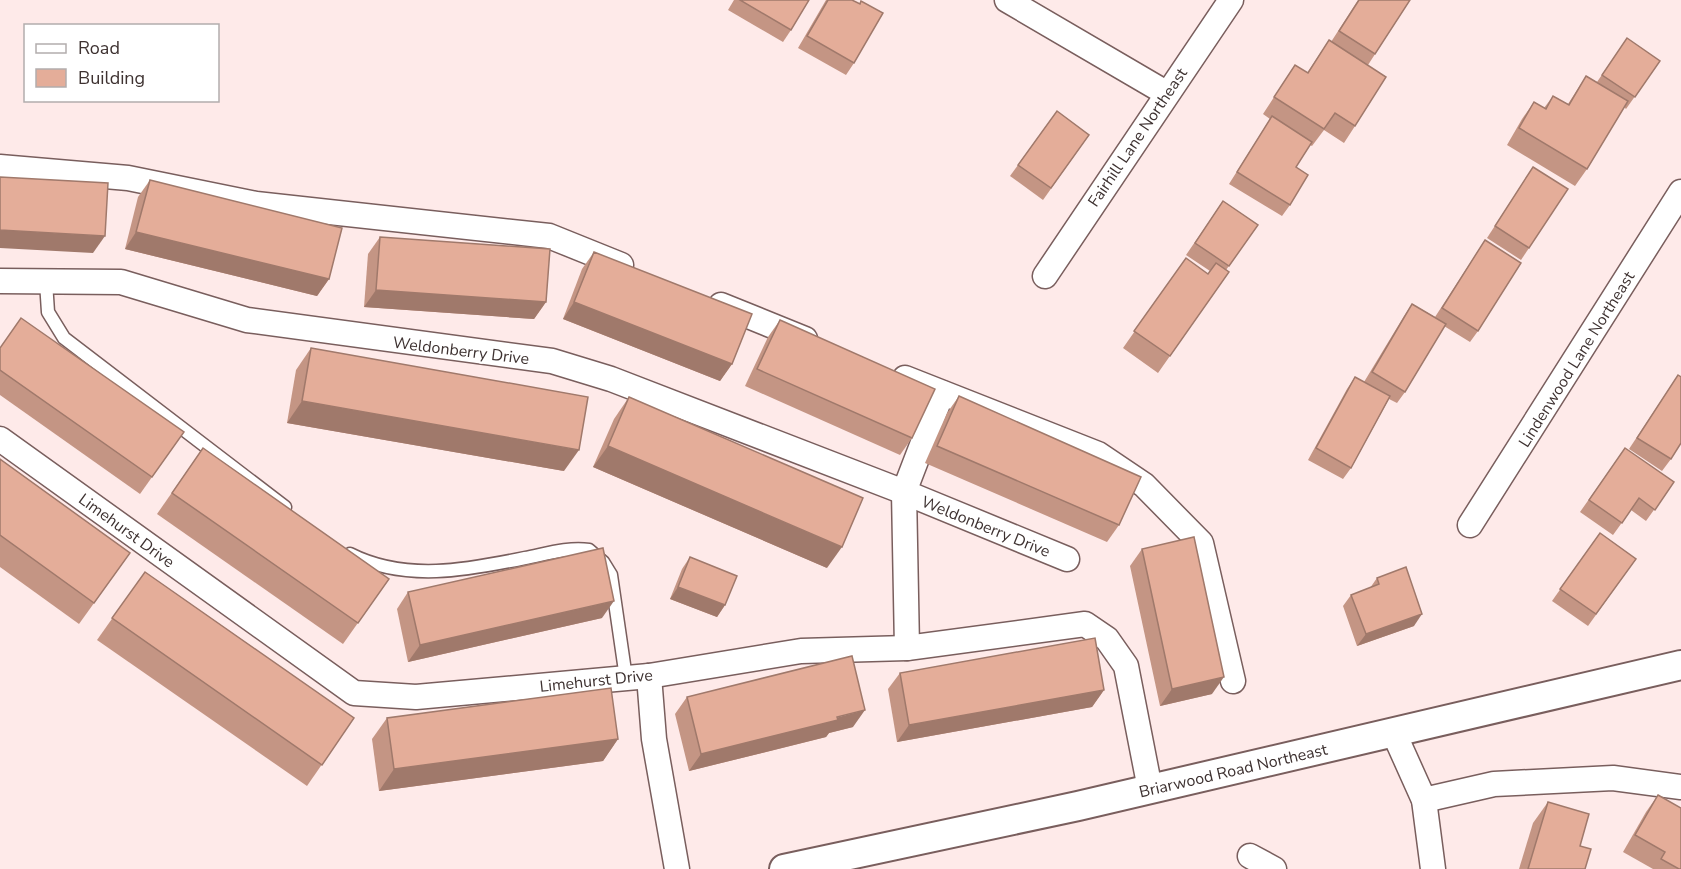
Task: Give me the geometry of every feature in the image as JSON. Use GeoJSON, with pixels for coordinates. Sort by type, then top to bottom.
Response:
{"type":"FeatureCollection","features":[{"type":"Feature","properties":{"kind":"street"},"geometry":{"type":"LineString","coordinates":[[1007,0],[1167,93]]}},
{"type":"Feature","properties":{"kind":"street","name":"Fairhill Lane Northeast"},"geometry":{"type":"LineString","coordinates":[[1045,276],[1231,0]]}},
{"type":"Feature","properties":{"kind":"street"},"geometry":{"type":"LineString","coordinates":[[0,167],[128,178],[256,204],[549,236],[647,276]]}},
{"type":"Feature","properties":{"kind":"street","name":"Lindenwood Lane Northeast"},"geometry":{"type":"LineString","coordinates":[[1470,525],[1681,192]]}},
{"type":"Feature","properties":{"kind":"street","name":"Weldonberry Drive"},"geometry":{"type":"LineString","coordinates":[[0,281],[121,282],[247,320],[552,361],[611,379],[904,492],[1067,559]]}},
{"type":"Feature","properties":{"kind":"street"},"geometry":{"type":"LineString","coordinates":[[702,298],[822,345]]}},
{"type":"Feature","properties":{"kind":"street"},"geometry":{"type":"LineString","coordinates":[[887,371],[1098,454],[1144,485],[1201,543],[1233,681]]}},
{"type":"Feature","properties":{"kind":"street"},"geometry":{"type":"LineString","coordinates":[[904,492],[942,393]]}},
{"type":"Feature","properties":{"kind":"street","name":"Limehurst Drive"},"geometry":{"type":"LineString","coordinates":[[0,439],[354,693],[416,697],[637,677],[801,651],[907,648],[1085,624],[1107,639],[1126,666],[1150,789]]}},
{"type":"Feature","properties":{"kind":"street","name":"Weldonberry Drive"},"geometry":{"type":"LineString","coordinates":[[904,492],[907,648]]}},
{"type":"Feature","properties":{"kind":"street","name":"Briarwood Road Northeast"},"geometry":{"type":"LineString","coordinates":[[784,869],[1150,789],[1681,665]]}},
{"type":"Feature","properties":{"kind":"street"},"geometry":{"type":"LineString","coordinates":[[637,677],[654,739],[677,869]]}},
{"type":"Feature","properties":{"kind":"street"},"geometry":{"type":"LineString","coordinates":[[1393,731],[1424,800],[1433,869]]}},
{"type":"Feature","properties":{"kind":"street"},"geometry":{"type":"LineString","coordinates":[[1424,800],[1494,784],[1613,778],[1681,787]]}},
{"type":"Feature","properties":{"kind":"street"},"geometry":{"type":"LineString","coordinates":[[1250,856],[1274,869]]}},
{"type":"Feature","properties":{"kind":"lane"},"geometry":{"type":"LineString","coordinates":[[46,282],[48,312],[64,338],[299,518]]}},
{"type":"Feature","properties":{"kind":"lane"},"geometry":{"type":"LineString","coordinates":[[342,550],[376,567],[394,570],[466,570],[555,552],[589,550],[603,562],[611,575],[637,677]]}},
{"type":"Feature","properties":{"kind":"building"},"geometry":{"type":"Polygon","coordinates":[[[740,0],[809,0],[791,30],[740,0]]]}},
{"type":"Feature","properties":{"kind":"building"},"geometry":{"type":"Polygon","coordinates":[[[828,0],[852,0],[860,4],[861,1],[883,13],[854,63],[807,36],[828,0]]]}},
{"type":"Feature","properties":{"kind":"building"},"geometry":{"type":"Polygon","coordinates":[[[1359,0],[1410,0],[1375,54],[1339,31],[1359,0]]]}},
{"type":"Feature","properties":{"kind":"building"},"geometry":{"type":"Polygon","coordinates":[[[1627,38],[1660,61],[1635,97],[1602,75],[1627,38]]]}},
{"type":"Feature","properties":{"kind":"building"},"geometry":{"type":"Polygon","coordinates":[[[1329,40],[1386,77],[1355,126],[1335,113],[1324,129],[1274,97],[1295,65],[1308,73],[1329,40]]]}},
{"type":"Feature","properties":{"kind":"building"},"geometry":{"type":"Polygon","coordinates":[[[1586,76],[1628,101],[1587,169],[1519,128],[1534,102],[1546,109],[1553,96],[1569,105],[1586,76]]]}},
{"type":"Feature","properties":{"kind":"building"},"geometry":{"type":"Polygon","coordinates":[[[1057,111],[1089,135],[1051,188],[1018,165],[1057,111]]]}},
{"type":"Feature","properties":{"kind":"building"},"geometry":{"type":"Polygon","coordinates":[[[1272,116],[1312,142],[1296,167],[1308,175],[1290,205],[1237,172],[1272,116]]]}},
{"type":"Feature","properties":{"kind":"building"},"geometry":{"type":"Polygon","coordinates":[[[1533,167],[1568,189],[1529,248],[1495,226],[1533,167]]]}},
{"type":"Feature","properties":{"kind":"building"},"geometry":{"type":"Polygon","coordinates":[[[0,177],[108,183],[105,236],[0,230],[0,177]]]}},
{"type":"Feature","properties":{"kind":"building"},"geometry":{"type":"Polygon","coordinates":[[[150,180],[342,228],[329,279],[136,232],[150,180]]]}},
{"type":"Feature","properties":{"kind":"building"},"geometry":{"type":"Polygon","coordinates":[[[1223,201],[1258,225],[1229,266],[1195,243],[1223,201]]]}},
{"type":"Feature","properties":{"kind":"building"},"geometry":{"type":"Polygon","coordinates":[[[380,237],[550,249],[546,302],[376,290],[380,237]]]}},
{"type":"Feature","properties":{"kind":"building"},"geometry":{"type":"Polygon","coordinates":[[[1485,240],[1521,263],[1478,331],[1442,308],[1485,240]]]}},
{"type":"Feature","properties":{"kind":"building"},"geometry":{"type":"Polygon","coordinates":[[[594,252],[752,314],[732,364],[574,302],[594,252]]]}},
{"type":"Feature","properties":{"kind":"building"},"geometry":{"type":"Polygon","coordinates":[[[1186,258],[1208,274],[1216,263],[1229,272],[1170,356],[1134,331],[1186,258]]]}},
{"type":"Feature","properties":{"kind":"building"},"geometry":{"type":"Polygon","coordinates":[[[1412,304],[1446,324],[1405,392],[1372,372],[1412,304]]]}},
{"type":"Feature","properties":{"kind":"building"},"geometry":{"type":"Polygon","coordinates":[[[21,318],[184,432],[152,477],[0,370],[0,348],[21,318]]]}},
{"type":"Feature","properties":{"kind":"building"},"geometry":{"type":"Polygon","coordinates":[[[780,320],[935,389],[912,438],[757,369],[780,320]]]}},
{"type":"Feature","properties":{"kind":"building"},"geometry":{"type":"Polygon","coordinates":[[[311,348],[588,397],[579,450],[302,401],[311,348]]]}},
{"type":"Feature","properties":{"kind":"building"},"geometry":{"type":"Polygon","coordinates":[[[1678,375],[1681,377],[1681,443],[1671,459],[1637,438],[1678,375]]]}},
{"type":"Feature","properties":{"kind":"building"},"geometry":{"type":"Polygon","coordinates":[[[1355,377],[1390,396],[1351,468],[1316,448],[1355,377]]]}},
{"type":"Feature","properties":{"kind":"building"},"geometry":{"type":"Polygon","coordinates":[[[959,396],[1141,477],[1119,525],[937,446],[959,396]]]}},
{"type":"Feature","properties":{"kind":"building"},"geometry":{"type":"Polygon","coordinates":[[[629,397],[863,498],[842,547],[608,446],[629,397]]]}},
{"type":"Feature","properties":{"kind":"building"},"geometry":{"type":"Polygon","coordinates":[[[203,448],[389,579],[358,623],[172,493],[203,448]]]}},
{"type":"Feature","properties":{"kind":"building"},"geometry":{"type":"Polygon","coordinates":[[[1625,448],[1674,482],[1655,510],[1639,498],[1622,523],[1589,500],[1625,448]]]}},
{"type":"Feature","properties":{"kind":"building"},"geometry":{"type":"Polygon","coordinates":[[[0,459],[130,553],[94,603],[0,535],[0,459]]]}},
{"type":"Feature","properties":{"kind":"building"},"geometry":{"type":"Polygon","coordinates":[[[1600,533],[1636,559],[1596,614],[1560,589],[1600,533]]]}},
{"type":"Feature","properties":{"kind":"building"},"geometry":{"type":"Polygon","coordinates":[[[1194,537],[1224,677],[1172,689],[1142,549],[1194,537]]]}},
{"type":"Feature","properties":{"kind":"building"},"geometry":{"type":"Polygon","coordinates":[[[603,548],[614,601],[420,645],[408,592],[603,548]]]}},
{"type":"Feature","properties":{"kind":"building"},"geometry":{"type":"Polygon","coordinates":[[[690,557],[737,576],[725,605],[678,587],[690,557]]]}},
{"type":"Feature","properties":{"kind":"building"},"geometry":{"type":"Polygon","coordinates":[[[1406,567],[1422,614],[1366,634],[1351,595],[1379,584],[1377,578],[1406,567]]]}},
{"type":"Feature","properties":{"kind":"building"},"geometry":{"type":"Polygon","coordinates":[[[145,572],[354,718],[322,765],[112,618],[145,572]]]}},
{"type":"Feature","properties":{"kind":"building"},"geometry":{"type":"Polygon","coordinates":[[[1095,638],[1104,690],[909,725],[900,673],[1095,638]]]}},
{"type":"Feature","properties":{"kind":"building"},"geometry":{"type":"Polygon","coordinates":[[[852,656],[865,710],[837,717],[838,720],[701,754],[687,697],[852,656]]]}},
{"type":"Feature","properties":{"kind":"building"},"geometry":{"type":"Polygon","coordinates":[[[611,688],[618,739],[394,769],[387,718],[611,688]]]}},
{"type":"Feature","properties":{"kind":"building"},"geometry":{"type":"Polygon","coordinates":[[[1658,795],[1681,808],[1681,869],[1661,859],[1665,852],[1635,835],[1658,795]]]}},
{"type":"Feature","properties":{"kind":"building"},"geometry":{"type":"Polygon","coordinates":[[[1548,802],[1589,814],[1580,846],[1591,849],[1585,869],[1528,869],[1548,802]]]}}]}
